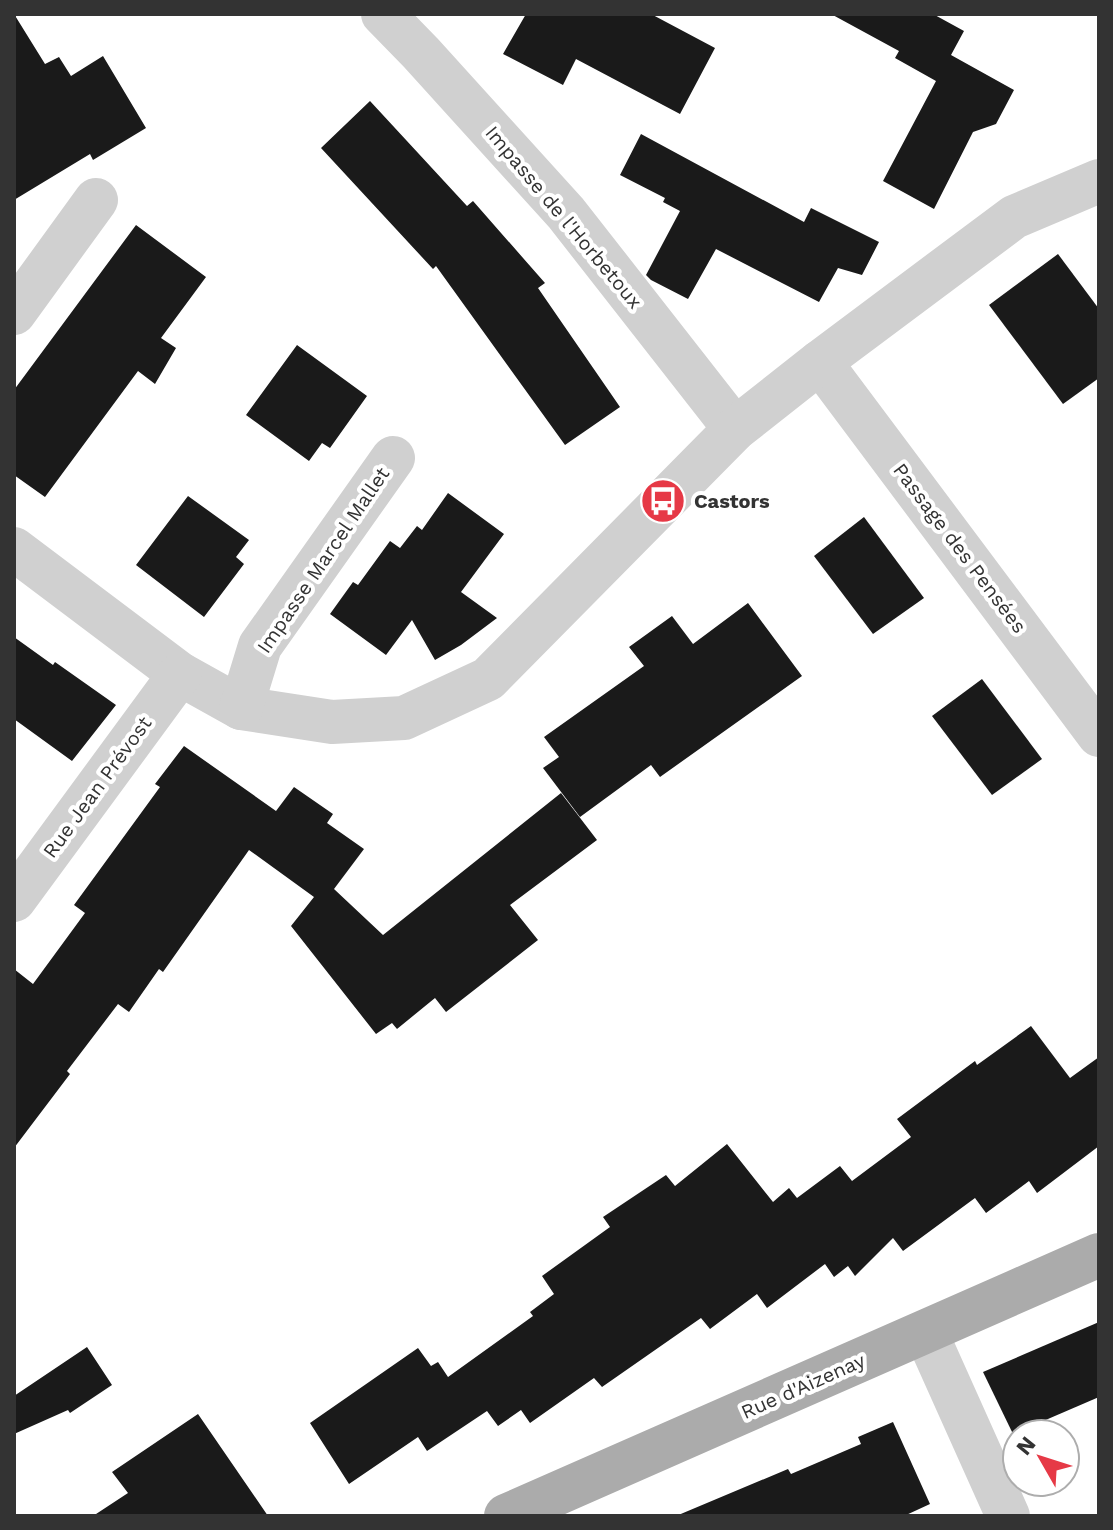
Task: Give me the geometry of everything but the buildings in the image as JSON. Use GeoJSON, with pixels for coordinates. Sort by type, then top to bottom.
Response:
{"type":"FeatureCollection","features":[{"type":"Feature","properties":{"kind":"main road","name":"Rue d'Aizenay"},"geometry":{"type":"LineString","coordinates":[[506,1516],[1099,1255]]}},
{"type":"Feature","properties":{"kind":"street","name":"Impasse de l'Horbetoux"},"geometry":{"type":"LineString","coordinates":[[383,14],[566,213],[735,429]]}},
{"type":"Feature","properties":{"kind":"street"},"geometry":{"type":"LineString","coordinates":[[14,549],[180,674],[241,708],[332,722],[404,718],[488,679],[735,429],[820,362],[1014,217],[1099,181]]}},
{"type":"Feature","properties":{"kind":"street"},"geometry":{"type":"LineString","coordinates":[[14,313],[96,200]]}},
{"type":"Feature","properties":{"kind":"street","name":"Passage des Pensées"},"geometry":{"type":"LineString","coordinates":[[820,362],[1099,735]]}},
{"type":"Feature","properties":{"kind":"street","name":"Impasse Marcel Mallet"},"geometry":{"type":"LineString","coordinates":[[241,708],[260,646],[393,458]]}},
{"type":"Feature","properties":{"kind":"street","name":"Rue Jean Prévost"},"geometry":{"type":"LineString","coordinates":[[14,900],[180,674]]}},
{"type":"Feature","properties":{"kind":"street"},"geometry":{"type":"LineString","coordinates":[[926,1333],[1008,1516]]}},
{"type":"Feature","properties":{"kind":"place","name":"Castors"},"geometry":{"type":"Point","coordinates":[663,501]}}]}
